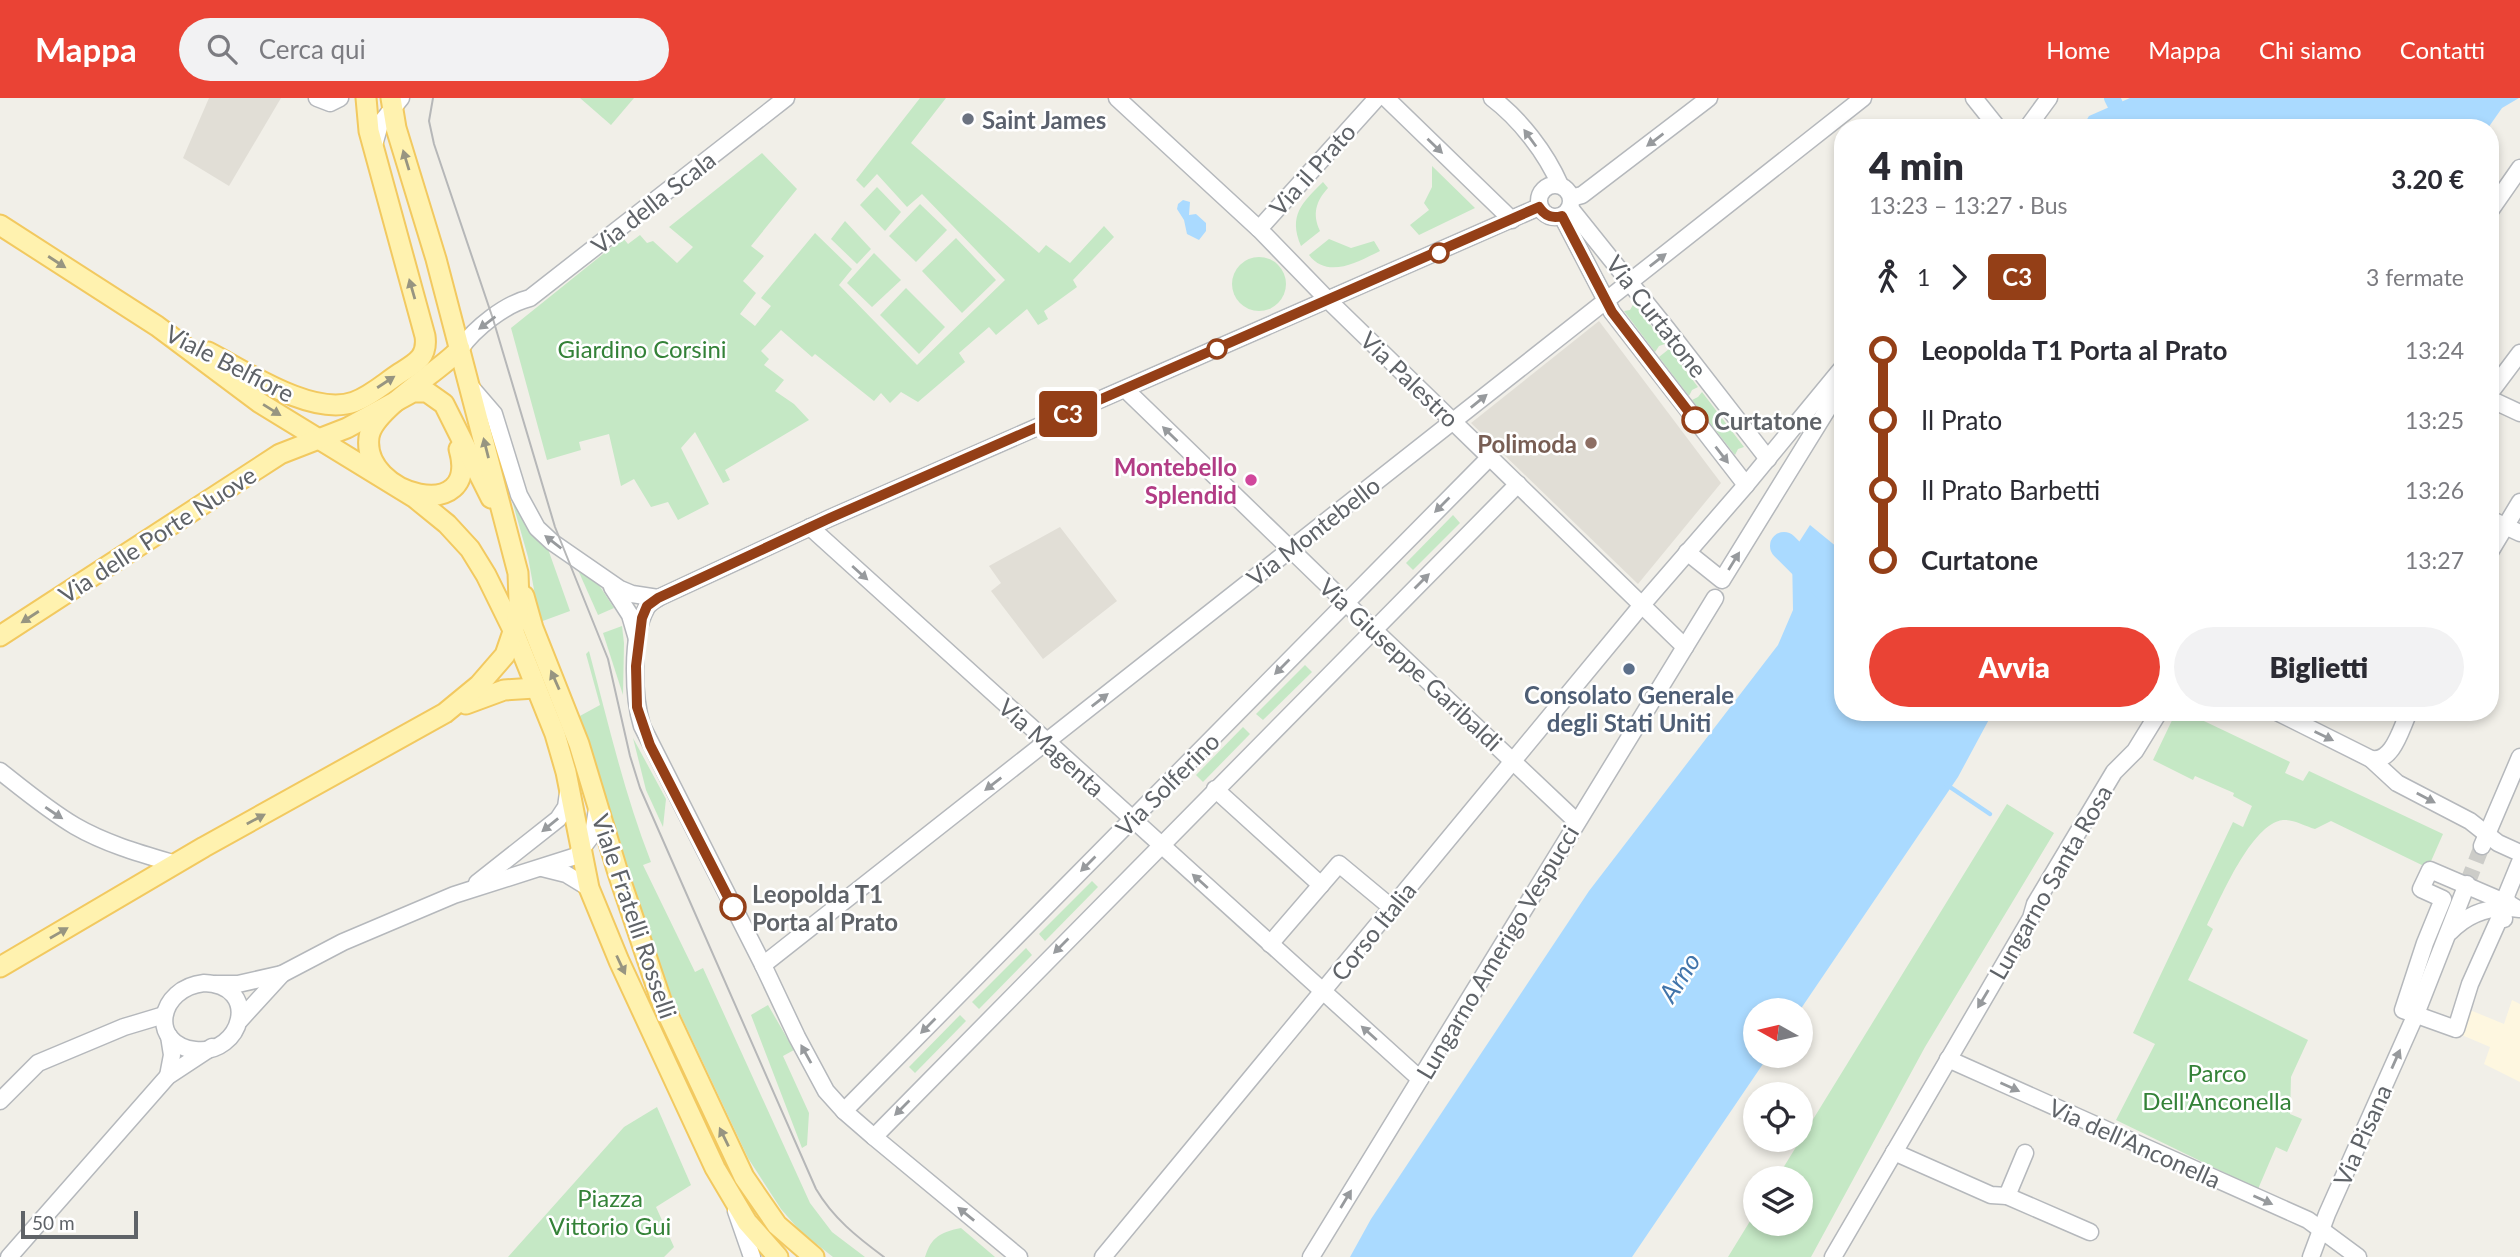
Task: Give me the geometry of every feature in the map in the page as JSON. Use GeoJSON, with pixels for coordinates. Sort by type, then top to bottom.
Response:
{"type":"FeatureCollection","features":[{"type":"Feature","properties":{"kind":"main road"},"geometry":{"type":"LineString","coordinates":[[366,98],[375,162]]}},
{"type":"Feature","properties":{"kind":"main road"},"geometry":{"type":"LineString","coordinates":[[395,102],[518,573],[519,601],[514,632],[505,655],[479,685],[445,713]]}},
{"type":"Feature","properties":{"kind":"main road","name":"Viale Belfiore"},"geometry":{"type":"LineString","coordinates":[[157,326],[294,397],[326,404],[346,404],[360,399],[414,364],[424,355],[426,345],[422,324],[375,162]]}},
{"type":"Feature","properties":{"kind":"main road","name":"Viale Belfiore"},"geometry":{"type":"LineString","coordinates":[[0,225],[157,326],[260,402],[394,484]]}},
{"type":"Feature","properties":{"kind":"main road"},"geometry":{"type":"LineString","coordinates":[[450,416],[462,460],[460,481],[448,491],[435,495],[422,495],[394,484],[374,460],[369,439],[372,427],[383,411],[446,363],[460,349]]}},
{"type":"Feature","properties":{"kind":"main road"},"geometry":{"type":"LineString","coordinates":[[405,396],[416,391],[430,393],[440,400],[509,538]]}},
{"type":"Feature","properties":{"kind":"main road","name":"Via delle Porte Nuove"},"geometry":{"type":"LineString","coordinates":[[0,636],[280,454],[347,428],[405,396]]}},
{"type":"Feature","properties":{"kind":"main road","name":"Viale Fratelli Rosselli"},"geometry":{"type":"LineString","coordinates":[[394,484],[440,518],[470,550],[486,575],[514,632],[562,756],[589,888],[619,961],[733,1202],[778,1257]]}},
{"type":"Feature","properties":{"kind":"main road","name":"Viale Fratelli Rosselli"},"geometry":{"type":"LineString","coordinates":[[514,558],[533,628],[579,744],[638,937],[661,1000],[731,1152],[757,1197],[787,1235],[814,1257]]}},
{"type":"Feature","properties":{"kind":"main road"},"geometry":{"type":"LineString","coordinates":[[0,967],[176,864],[445,713],[505,690],[535,688]]}},
{"type":"Feature","properties":{"kind":"street"},"geometry":{"type":"LineString","coordinates":[[317,98],[330,103],[341,98]]}},
{"type":"Feature","properties":{"kind":"street"},"geometry":{"type":"LineString","coordinates":[[359,98],[369,131]]}},
{"type":"Feature","properties":{"kind":"street","name":"Via della Scala"},"geometry":{"type":"LineString","coordinates":[[518,301],[525,289],[771,98]]}},
{"type":"Feature","properties":{"kind":"street","name":"Via della Scala"},"geometry":{"type":"LineString","coordinates":[[460,349],[475,332],[518,301],[530,298],[786,98]]}},
{"type":"Feature","properties":{"kind":"street"},"geometry":{"type":"LineString","coordinates":[[1117,98],[1259,229]]}},
{"type":"Feature","properties":{"kind":"street","name":"Via il Prato"},"geometry":{"type":"LineString","coordinates":[[1328,300],[1259,229],[1377,98]]}},
{"type":"Feature","properties":{"kind":"street"},"geometry":{"type":"LineString","coordinates":[[1386,98],[1512,220]]}},
{"type":"Feature","properties":{"kind":"street"},"geometry":{"type":"LineString","coordinates":[[1492,98],[1516,119],[1551,167],[1560,185],[1567,190],[1568,207]]}},
{"type":"Feature","properties":{"kind":"street"},"geometry":{"type":"LineString","coordinates":[[1560,185],[1550,185],[1542,190],[1538,198],[1542,212],[1552,217],[1709,98]]}},
{"type":"Feature","properties":{"kind":"street","name":"Via Montebello"},"geometry":{"type":"LineString","coordinates":[[1836,119],[1863,98]]}},
{"type":"Feature","properties":{"kind":"street"},"geometry":{"type":"LineString","coordinates":[[1974,98],[1991,119]]}},
{"type":"Feature","properties":{"kind":"street"},"geometry":{"type":"LineString","coordinates":[[2034,119],[2049,98]]}},
{"type":"Feature","properties":{"kind":"street"},"geometry":{"type":"LineString","coordinates":[[2046,119],[2062,98]]}},
{"type":"Feature","properties":{"kind":"street"},"geometry":{"type":"LineString","coordinates":[[375,162],[376,131],[395,102]]}},
{"type":"Feature","properties":{"kind":"street","name":"Via Montebello"},"geometry":{"type":"LineString","coordinates":[[763,965],[1834,121]]}},
{"type":"Feature","properties":{"kind":"street"},"geometry":{"type":"LineString","coordinates":[[2499,204],[2514,192],[2520,168]]}},
{"type":"Feature","properties":{"kind":"street"},"geometry":{"type":"LineString","coordinates":[[1019,1257],[874,1137],[826,1091],[650,745],[639,717],[636,690],[638,642],[646,609],[658,598],[810,527],[1539,207]]}},
{"type":"Feature","properties":{"kind":"street","name":"Via Curtatone"},"geometry":{"type":"LineString","coordinates":[[1568,207],[1768,459]]}},
{"type":"Feature","properties":{"kind":"street","name":"Via Curtatone"},"geometry":{"type":"LineString","coordinates":[[1568,207],[1606,300],[1645,356],[1746,485]]}},
{"type":"Feature","properties":{"kind":"street","name":"Via Palestro"},"geometry":{"type":"LineString","coordinates":[[1328,300],[1641,606]]}},
{"type":"Feature","properties":{"kind":"street"},"geometry":{"type":"LineString","coordinates":[[2499,381],[2520,353]]}},
{"type":"Feature","properties":{"kind":"street"},"geometry":{"type":"LineString","coordinates":[[1685,647],[1641,606],[1834,378]]}},
{"type":"Feature","properties":{"kind":"street"},"geometry":{"type":"LineString","coordinates":[[469,385],[494,414],[514,482],[532,521],[552,542],[608,582],[632,594],[658,598]]}},
{"type":"Feature","properties":{"kind":"street","name":"Via Giuseppe Garibaldi"},"geometry":{"type":"LineString","coordinates":[[1125,389],[1577,822]]}},
{"type":"Feature","properties":{"kind":"street"},"geometry":{"type":"LineString","coordinates":[[1687,552],[1722,580],[1834,399]]}},
{"type":"Feature","properties":{"kind":"street"},"geometry":{"type":"LineString","coordinates":[[2499,403],[2520,413]]}},
{"type":"Feature","properties":{"kind":"street","name":"Via Solferino"},"geometry":{"type":"LineString","coordinates":[[844,1111],[1490,457]]}},
{"type":"Feature","properties":{"kind":"street","name":"Via Solferino"},"geometry":{"type":"LineString","coordinates":[[874,1137],[1518,484]]}},
{"type":"Feature","properties":{"kind":"street"},"geometry":{"type":"LineString","coordinates":[[2499,543],[2513,530],[2520,502]]}},
{"type":"Feature","properties":{"kind":"street","name":"Via Magenta"},"geometry":{"type":"LineString","coordinates":[[810,527],[1420,1079]]}},
{"type":"Feature","properties":{"kind":"street"},"geometry":{"type":"LineString","coordinates":[[608,582],[630,615],[638,642]]}},
{"type":"Feature","properties":{"kind":"street","name":"Lungarno Amerigo Vespucci"},"geometry":{"type":"LineString","coordinates":[[1311,1257],[1714,598]]}},
{"type":"Feature","properties":{"kind":"street","name":"Corso Italia"},"geometry":{"type":"LineString","coordinates":[[1104,1257],[1641,606]]}},
{"type":"Feature","properties":{"kind":"street","name":"Lungarno Santa Rosa"},"geometry":{"type":"LineString","coordinates":[[1833,1257],[2031,918],[2035,904],[2083,822],[2114,772],[2135,751],[2153,721]]}},
{"type":"Feature","properties":{"kind":"street"},"geometry":{"type":"LineString","coordinates":[[2295,721],[2371,759],[2397,783],[2484,839],[2520,853]]}},
{"type":"Feature","properties":{"kind":"street"},"geometry":{"type":"LineString","coordinates":[[2371,759],[2383,759],[2405,721]]}},
{"type":"Feature","properties":{"kind":"street"},"geometry":{"type":"LineString","coordinates":[[2484,839],[2520,757]]}},
{"type":"Feature","properties":{"kind":"street"},"geometry":{"type":"LineString","coordinates":[[0,771],[76,827],[101,839],[176,864]]}},
{"type":"Feature","properties":{"kind":"street"},"geometry":{"type":"LineString","coordinates":[[470,889],[558,819],[568,803],[568,784]]}},
{"type":"Feature","properties":{"kind":"street"},"geometry":{"type":"LineString","coordinates":[[1215,789],[1321,885]]}},
{"type":"Feature","properties":{"kind":"street"},"geometry":{"type":"LineString","coordinates":[[168,1076],[172,1055],[164,1014],[171,999],[183,988],[198,984],[246,983],[282,974],[343,942],[470,889],[576,856],[595,830],[596,801]]}},
{"type":"Feature","properties":{"kind":"street"},"geometry":{"type":"LineString","coordinates":[[2512,908],[2506,896],[2520,862]]}},
{"type":"Feature","properties":{"kind":"street"},"geometry":{"type":"LineString","coordinates":[[1270,944],[1339,864],[1392,908]]}},
{"type":"Feature","properties":{"kind":"street"},"geometry":{"type":"LineString","coordinates":[[542,868],[566,874],[589,888]]}},
{"type":"Feature","properties":{"kind":"street"},"geometry":{"type":"LineString","coordinates":[[2430,870],[2500,900],[2512,908],[2504,919],[2500,917],[2475,973],[2456,1029],[2403,1010],[2443,899],[2421,889],[2430,870]]}},
{"type":"Feature","properties":{"kind":"street","name":"Via Pisana"},"geometry":{"type":"LineString","coordinates":[[2311,1257],[2321,1228],[2416,1014],[2467,885]]}},
{"type":"Feature","properties":{"kind":"street"},"geometry":{"type":"LineString","coordinates":[[2446,936],[2471,915],[2512,908]]}},
{"type":"Feature","properties":{"kind":"street"},"geometry":{"type":"LineString","coordinates":[[9,1257],[168,1076],[231,1036],[240,1020],[282,974]]}},
{"type":"Feature","properties":{"kind":"street"},"geometry":{"type":"LineString","coordinates":[[216,984],[229,991],[236,999],[240,1020]]}},
{"type":"Feature","properties":{"kind":"street"},"geometry":{"type":"LineString","coordinates":[[0,1101],[38,1063],[124,1027],[164,1014]]}},
{"type":"Feature","properties":{"kind":"street"},"geometry":{"type":"LineString","coordinates":[[169,1037],[178,1045],[191,1049],[212,1048]]}},
{"type":"Feature","properties":{"kind":"street","name":"Via dell'Anconella"},"geometry":{"type":"LineString","coordinates":[[1948,1059],[2321,1228],[2358,1257]]}},
{"type":"Feature","properties":{"kind":"street"},"geometry":{"type":"LineString","coordinates":[[1894,1152],[1992,1195],[2007,1196],[2090,1232]]}},
{"type":"Feature","properties":{"kind":"street"},"geometry":{"type":"LineString","coordinates":[[2007,1196],[2025,1153]]}},
{"type":"Feature","properties":{"kind":"street"},"geometry":{"type":"LineString","coordinates":[[733,1202],[750,1255]]}},
{"type":"Feature","properties":{"kind":"shaded area"},"geometry":{"type":"Polygon","coordinates":[[[209,98],[281,98],[229,186],[183,158],[209,98]]]}},
{"type":"Feature","properties":{"kind":"shaded area","name":"Polimoda"},"geometry":{"type":"Polygon","coordinates":[[[1599,321],[1721,483],[1638,584],[1471,423],[1599,321]]]}},
{"type":"Feature","properties":{"kind":"shaded area"},"geometry":{"type":"Polygon","coordinates":[[[1060,527],[1117,601],[1043,659],[991,591],[1001,583],[989,566],[1060,527]]]}},
{"type":"Feature","properties":{"kind":"shaded area"},"geometry":{"type":"Polygon","coordinates":[[[2512,1000],[2520,1004],[2520,1082],[2484,1064],[2490,1047],[2457,1033],[2465,1008],[2504,1024],[2512,1000]]]}},
{"type":"Feature","properties":{"kind":"green space"},"geometry":{"type":"Polygon","coordinates":[[[580,98],[634,98],[611,125],[580,98]]]}},
{"type":"Feature","properties":{"kind":"green space","name":"Giardino Corsini"},"geometry":{"type":"Polygon","coordinates":[[[920,98],[946,98],[911,143],[1039,253],[1046,245],[1070,263],[1104,226],[1114,237],[1073,280],[1077,287],[1044,311],[1048,319],[1038,325],[1027,309],[996,335],[989,327],[959,353],[965,362],[918,402],[901,392],[890,403],[881,393],[874,401],[815,354],[812,357],[781,330],[761,351],[769,359],[764,365],[784,380],[775,391],[794,404],[809,420],[725,470],[730,480],[723,483],[695,432],[681,448],[709,504],[678,520],[668,502],[651,507],[634,479],[621,486],[609,434],[579,442],[581,450],[547,460],[511,328],[623,238],[628,244],[640,235],[647,243],[653,241],[677,263],[693,247],[669,227],[762,153],[797,189],[751,246],[764,256],[743,281],[756,293],[740,314],[755,326],[771,306],[761,298],[815,233],[852,269],[839,285],[917,365],[1005,280],[922,194],[907,207],[877,174],[864,188],[856,180],[920,98]]]}},
{"type":"Feature","properties":{"kind":"green space"},"geometry":{"type":"Polygon","coordinates":[[[1432,166],[1475,208],[1419,235],[1410,225],[1429,210],[1424,203],[1432,187],[1432,166]]]}},
{"type":"Feature","properties":{"kind":"green space"},"geometry":{"type":"Polygon","coordinates":[[[1323,182],[1328,188],[1316,208],[1320,231],[1301,246],[1296,226],[1299,210],[1323,182]]]}},
{"type":"Feature","properties":{"kind":"green space"},"geometry":{"type":"Polygon","coordinates":[[[877,187],[901,212],[885,231],[860,205],[877,187]]]}},
{"type":"Feature","properties":{"kind":"green space"},"geometry":{"type":"Polygon","coordinates":[[[920,204],[947,230],[916,262],[889,236],[920,204]]]}},
{"type":"Feature","properties":{"kind":"green space"},"geometry":{"type":"Polygon","coordinates":[[[845,221],[871,249],[857,264],[831,239],[845,221]]]}},
{"type":"Feature","properties":{"kind":"green space"},"geometry":{"type":"Polygon","coordinates":[[[956,238],[996,280],[962,313],[922,271],[956,238]]]}},
{"type":"Feature","properties":{"kind":"green space"},"geometry":{"type":"Polygon","coordinates":[[[1329,239],[1351,248],[1374,241],[1380,251],[1344,266],[1325,266],[1309,255],[1329,239]]]}},
{"type":"Feature","properties":{"kind":"green space"},"geometry":{"type":"Polygon","coordinates":[[[874,253],[901,280],[872,307],[847,283],[874,253]]]}},
{"type":"Feature","properties":{"kind":"green space"},"geometry":{"type":"Polygon","coordinates":[[[1259,257],[1278,265],[1286,284],[1278,303],[1259,311],[1240,303],[1232,284],[1240,265],[1259,257]]]}},
{"type":"Feature","properties":{"kind":"green space"},"geometry":{"type":"Polygon","coordinates":[[[906,288],[945,327],[919,354],[880,315],[906,288]]]}},
{"type":"Feature","properties":{"kind":"green space"},"geometry":{"type":"Polygon","coordinates":[[[1634,303],[1665,344],[1659,346],[1655,352],[1624,311],[1630,310],[1634,303]]]}},
{"type":"Feature","properties":{"kind":"green space"},"geometry":{"type":"Polygon","coordinates":[[[1669,349],[1698,387],[1692,390],[1689,396],[1659,357],[1669,349]]]}},
{"type":"Feature","properties":{"kind":"green space"},"geometry":{"type":"Polygon","coordinates":[[[1702,392],[1744,447],[1738,449],[1735,455],[1692,400],[1702,392]]]}},
{"type":"Feature","properties":{"kind":"green space"},"geometry":{"type":"Polygon","coordinates":[[[504,472],[524,521],[548,549],[570,611],[540,622],[528,557],[504,472]]]}},
{"type":"Feature","properties":{"kind":"green space"},"geometry":{"type":"Polygon","coordinates":[[[1453,515],[1460,523],[1413,570],[1406,563],[1453,515]]]}},
{"type":"Feature","properties":{"kind":"green space"},"geometry":{"type":"Polygon","coordinates":[[[578,570],[599,585],[614,608],[598,615],[578,570]]]}},
{"type":"Feature","properties":{"kind":"green space"},"geometry":{"type":"Polygon","coordinates":[[[622,626],[624,643],[623,695],[603,633],[622,626]]]}},
{"type":"Feature","properties":{"kind":"green space"},"geometry":{"type":"Polygon","coordinates":[[[589,651],[625,784],[651,862],[643,865],[695,972],[703,968],[810,1203],[832,1232],[865,1257],[833,1257],[800,1231],[781,1209],[748,1158],[666,984],[578,717],[600,705],[586,654],[589,651]]]}},
{"type":"Feature","properties":{"kind":"green space"},"geometry":{"type":"Polygon","coordinates":[[[1305,665],[1312,672],[1263,720],[1256,714],[1305,665]]]}},
{"type":"Feature","properties":{"kind":"green space","name":"Parco Dell'Anconella"},"geometry":{"type":"Polygon","coordinates":[[[2172,721],[2204,721],[2290,762],[2285,773],[2303,781],[2309,771],[2443,834],[2428,868],[2331,821],[2315,829],[2283,820],[2260,834],[2229,881],[2207,925],[2213,929],[2188,980],[2308,1040],[2291,1077],[2290,1114],[2302,1119],[2287,1152],[2276,1147],[2258,1189],[2116,1120],[2155,1044],[2133,1033],[2233,822],[2243,827],[2252,806],[2233,796],[2234,793],[2195,776],[2193,780],[2153,760],[2172,721]]]}},
{"type":"Feature","properties":{"kind":"green space"},"geometry":{"type":"Polygon","coordinates":[[[1243,727],[1250,734],[1203,782],[1196,775],[1243,727]]]}},
{"type":"Feature","properties":{"kind":"green space"},"geometry":{"type":"Polygon","coordinates":[[[633,738],[666,799],[663,827],[646,790],[633,738]]]}},
{"type":"Feature","properties":{"kind":"green space"},"geometry":{"type":"Polygon","coordinates":[[[2007,804],[2054,833],[1925,1047],[1811,1257],[1728,1257],[1743,1233],[1743,1236],[1813,1236],[1813,1166],[1784,1166],[1793,1152],[1813,1152],[1813,1119],[2007,804]]]}},
{"type":"Feature","properties":{"kind":"green space"},"geometry":{"type":"Polygon","coordinates":[[[1092,881],[1098,887],[1045,941],[1039,934],[1092,881]]]}},
{"type":"Feature","properties":{"kind":"green space"},"geometry":{"type":"Polygon","coordinates":[[[1026,948],[1032,955],[979,1009],[972,1002],[1026,948]]]}},
{"type":"Feature","properties":{"kind":"green space"},"geometry":{"type":"Polygon","coordinates":[[[768,1005],[794,1050],[783,1056],[809,1113],[807,1145],[802,1148],[751,1015],[768,1005]]]}},
{"type":"Feature","properties":{"kind":"green space"},"geometry":{"type":"Polygon","coordinates":[[[960,1015],[966,1021],[915,1073],[909,1067],[960,1015]]]}},
{"type":"Feature","properties":{"kind":"green space","name":"Piazza Vittorio Gui"},"geometry":{"type":"Polygon","coordinates":[[[657,1107],[691,1185],[656,1207],[674,1247],[664,1257],[508,1257],[624,1127],[657,1107]]]}},
{"type":"Feature","properties":{"kind":"green space"},"geometry":{"type":"Polygon","coordinates":[[[961,1228],[995,1257],[925,1257],[938,1236],[961,1228]]]}},
{"type":"Feature","properties":{"kind":"water"},"geometry":{"type":"Polygon","coordinates":[[[2130,98],[2519,98],[2502,108],[2494,119],[2087,119],[2130,98]]]}},
{"type":"Feature","properties":{"kind":"water"},"geometry":{"type":"Polygon","coordinates":[[[1183,200],[1190,202],[1189,215],[1196,214],[1206,223],[1206,231],[1199,240],[1187,234],[1184,220],[1177,209],[1183,200]]]}},
{"type":"Feature","properties":{"kind":"water","name":"Arno"},"geometry":{"type":"Polygon","coordinates":[[[1810,525],[1834,545],[1834,721],[1988,721],[1958,777],[1808,998],[1743,998],[1743,1068],[1760,1068],[1751,1082],[1743,1082],[1743,1093],[1632,1257],[1350,1257],[1371,1219],[1589,891],[1778,645],[1793,610],[1792,553],[1810,525]]]}},
{"type":"Feature","properties":{"kind":"waterway"},"geometry":{"type":"LineString","coordinates":[[2112,98],[2115,104]]}},
{"type":"Feature","properties":{"kind":"waterway"},"geometry":{"type":"LineString","coordinates":[[1784,546],[1834,596]]}},
{"type":"Feature","properties":{"kind":"waterway"},"geometry":{"type":"LineString","coordinates":[[1947,785],[1990,814]]}},
{"type":"Feature","properties":{"kind":"tunnel"},"geometry":{"type":"LineString","coordinates":[[2467,884],[2482,846]]}},
{"type":"Feature","properties":{"kind":"tram line"},"geometry":{"type":"LineString","coordinates":[[433,98],[429,121],[434,144],[493,319],[555,527],[608,659],[640,788],[816,1189],[846,1226],[884,1257]]}},
{"type":"Feature","properties":{"kind":"bus line","name":"C3"},"geometry":{"type":"LineString","coordinates":[[733,907],[650,745],[639,717],[636,690],[638,642],[646,609],[658,598],[830,518],[1539,207],[1546,215],[1557,218],[1562,216],[1612,312],[1695,420]]}},
{"type":"Feature","properties":{"kind":"place","name":"Saint James"},"geometry":{"type":"Point","coordinates":[968,119]}},
{"type":"Feature","properties":{"kind":"place","name":"Curtatone"},"geometry":{"type":"Point","coordinates":[1695,420]}},
{"type":"Feature","properties":{"kind":"place","name":"Polimoda"},"geometry":{"type":"Point","coordinates":[1591,443]}},
{"type":"Feature","properties":{"kind":"place","name":"Montebello Splendid"},"geometry":{"type":"Point","coordinates":[1251,480]}},
{"type":"Feature","properties":{"kind":"place","name":"Consolato Generale degli Stati Uniti"},"geometry":{"type":"Point","coordinates":[1629,669]}},
{"type":"Feature","properties":{"kind":"place","name":"Leopolda T1 Porta al Prato"},"geometry":{"type":"Point","coordinates":[733,907]}}]}
